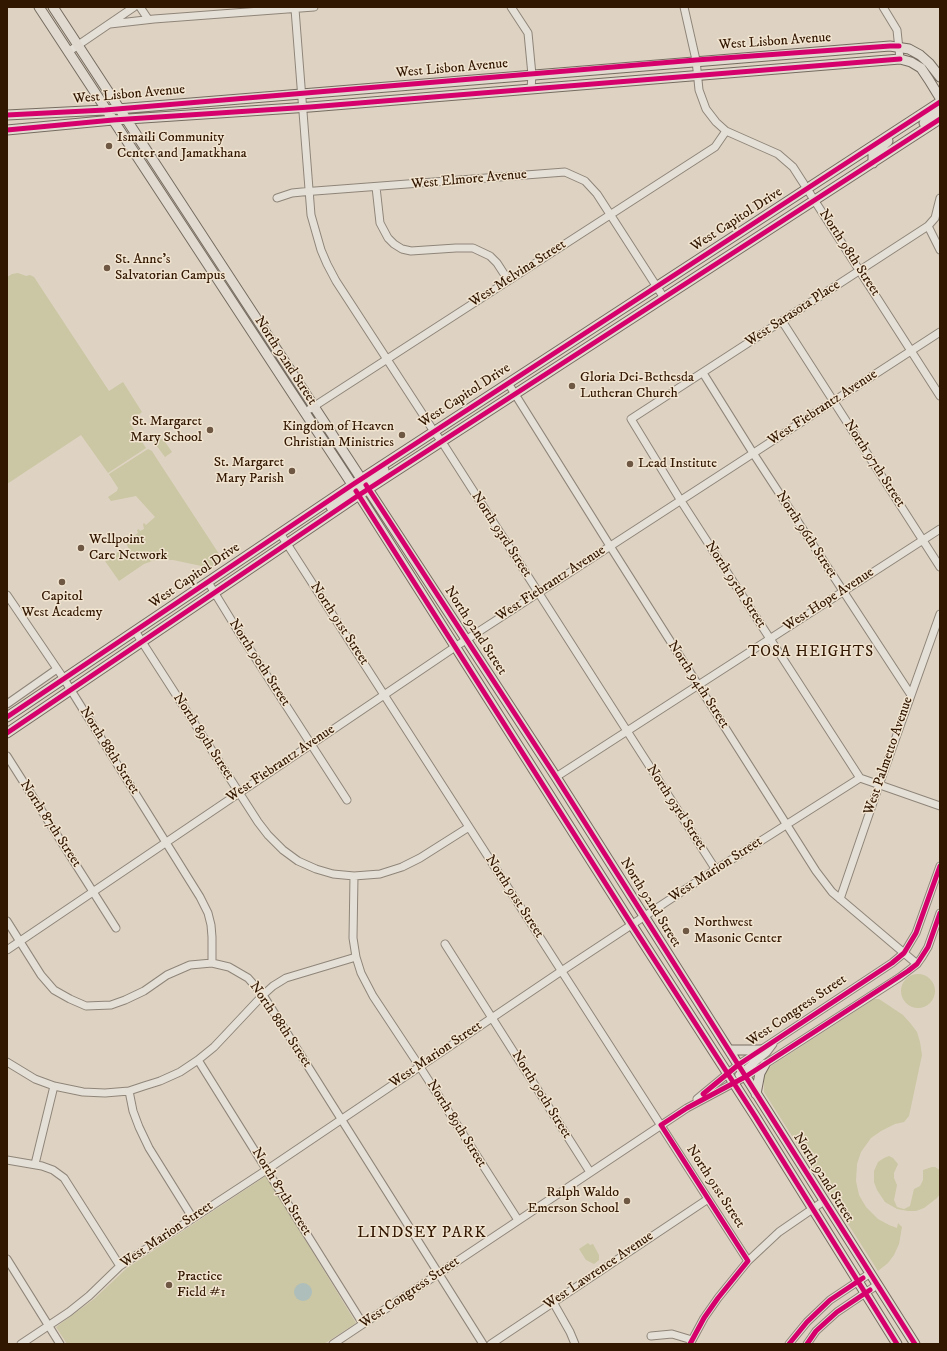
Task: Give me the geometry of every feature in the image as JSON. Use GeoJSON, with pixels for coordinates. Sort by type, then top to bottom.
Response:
{"type":"FeatureCollection","features":[{"type":"Feature","properties":{"kind":"main road","name":"North 92nd Street"},"geometry":{"type":"LineString","coordinates":[[39,7],[105,110],[305,412],[813,1208],[897,1344]]}},
{"type":"Feature","properties":{"kind":"main road","name":"North 92nd Street"},"geometry":{"type":"LineString","coordinates":[[53,7],[184,205],[556,777],[915,1344]]}},
{"type":"Feature","properties":{"kind":"main road","name":"West Lisbon Avenue"},"geometry":{"type":"LineString","coordinates":[[7,116],[105,110],[696,60],[899,46]]}},
{"type":"Feature","properties":{"kind":"main road"},"geometry":{"type":"LineString","coordinates":[[899,46],[920,55],[929,63],[940,77]]}},
{"type":"Feature","properties":{"kind":"main road","name":"West Lisbon Avenue"},"geometry":{"type":"LineString","coordinates":[[7,130],[112,120],[303,107],[900,59],[911,62],[921,68],[940,98]]}},
{"type":"Feature","properties":{"kind":"main road","name":"West Capitol Drive"},"geometry":{"type":"LineString","coordinates":[[7,733],[314,526],[316,518],[365,484],[390,459],[940,102]]}},
{"type":"Feature","properties":{"kind":"main road"},"geometry":{"type":"LineString","coordinates":[[910,139],[924,123],[940,112]]}},
{"type":"Feature","properties":{"kind":"main road","name":"West Capitol Drive"},"geometry":{"type":"LineString","coordinates":[[7,717],[280,533],[442,442],[940,120]]}},
{"type":"Feature","properties":{"kind":"main road"},"geometry":{"type":"LineString","coordinates":[[873,163],[873,154],[888,142],[890,134]]}},
{"type":"Feature","properties":{"kind":"main road"},"geometry":{"type":"LineString","coordinates":[[174,213],[184,205]]}},
{"type":"Feature","properties":{"kind":"main road"},"geometry":{"type":"LineString","coordinates":[[729,1050],[761,1050]]}},
{"type":"Feature","properties":{"kind":"main road"},"geometry":{"type":"LineString","coordinates":[[756,1094],[760,1073],[765,1064]]}},
{"type":"Feature","properties":{"kind":"street"},"geometry":{"type":"LineString","coordinates":[[68,52],[134,7]]}},
{"type":"Feature","properties":{"kind":"street"},"geometry":{"type":"LineString","coordinates":[[140,7],[148,19]]}},
{"type":"Feature","properties":{"kind":"street"},"geometry":{"type":"LineString","coordinates":[[110,24],[221,10],[295,9],[314,7]]}},
{"type":"Feature","properties":{"kind":"street"},"geometry":{"type":"LineString","coordinates":[[511,7],[528,33],[532,74],[531,89]]}},
{"type":"Feature","properties":{"kind":"street","name":"North 98th Street"},"geometry":{"type":"LineString","coordinates":[[684,7],[696,60],[699,90],[706,109],[716,122],[726,131],[778,154],[793,167],[940,396]]}},
{"type":"Feature","properties":{"kind":"street"},"geometry":{"type":"LineString","coordinates":[[883,7],[897,30],[900,59]]}},
{"type":"Feature","properties":{"kind":"street","name":"North 93rd Street"},"geometry":{"type":"LineString","coordinates":[[295,9],[311,216],[327,264],[336,281],[539,592],[716,870]]}},
{"type":"Feature","properties":{"kind":"street","name":"West Melvina Street"},"geometry":{"type":"LineString","coordinates":[[305,412],[716,147],[726,131]]}},
{"type":"Feature","properties":{"kind":"street","name":"West Elmore Avenue"},"geometry":{"type":"LineString","coordinates":[[277,198],[292,193],[565,172],[585,181],[597,194],[610,215]]}},
{"type":"Feature","properties":{"kind":"street"},"geometry":{"type":"LineString","coordinates":[[376,187],[380,223],[388,238],[394,244],[402,249],[411,251],[473,248],[490,256],[497,263],[508,280]]}},
{"type":"Feature","properties":{"kind":"street","name":"West Sarasota Place"},"geometry":{"type":"LineString","coordinates":[[631,420],[928,226],[935,218],[940,198]]}},
{"type":"Feature","properties":{"kind":"street"},"geometry":{"type":"LineString","coordinates":[[610,215],[664,298]]}},
{"type":"Feature","properties":{"kind":"street"},"geometry":{"type":"LineString","coordinates":[[928,226],[940,250]]}},
{"type":"Feature","properties":{"kind":"street","name":"North 97th Street"},"geometry":{"type":"LineString","coordinates":[[782,321],[940,567]]}},
{"type":"Feature","properties":{"kind":"street","name":"West Fiebrantz Avenue"},"geometry":{"type":"LineString","coordinates":[[7,950],[455,646],[940,332]]}},
{"type":"Feature","properties":{"kind":"street","name":"North 96th Street"},"geometry":{"type":"LineString","coordinates":[[703,373],[753,454],[911,695]]}},
{"type":"Feature","properties":{"kind":"street","name":"North 94th Street"},"geometry":{"type":"LineString","coordinates":[[508,383],[816,871],[832,892],[917,964]]}},
{"type":"Feature","properties":{"kind":"street","name":"North 95th Street"},"geometry":{"type":"LineString","coordinates":[[631,420],[680,500],[860,778]]}},
{"type":"Feature","properties":{"kind":"street","name":"West Hope Avenue"},"geometry":{"type":"LineString","coordinates":[[556,777],[940,529]]}},
{"type":"Feature","properties":{"kind":"street","name":"North 91st Street"},"geometry":{"type":"LineString","coordinates":[[280,533],[748,1261]]}},
{"type":"Feature","properties":{"kind":"street","name":"North 90th Street"},"geometry":{"type":"LineString","coordinates":[[208,582],[347,800]]}},
{"type":"Feature","properties":{"kind":"street","name":"North 88th Street"},"geometry":{"type":"LineString","coordinates":[[7,595],[64,679],[192,882],[208,913],[212,937],[212,963],[229,967],[248,978],[263,995],[483,1344]]}},
{"type":"Feature","properties":{"kind":"street","name":"West Palmetto Avenue"},"geometry":{"type":"LineString","coordinates":[[840,899],[940,614]]}},
{"type":"Feature","properties":{"kind":"street","name":"North 89th Street"},"geometry":{"type":"LineString","coordinates":[[135,631],[239,793],[268,835],[283,850],[298,861],[316,869],[333,874],[354,876],[353,938],[356,957],[361,973],[373,996],[518,1220]]}},
{"type":"Feature","properties":{"kind":"street"},"geometry":{"type":"LineString","coordinates":[[7,704],[57,669]]}},
{"type":"Feature","properties":{"kind":"street","name":"North 87th Street"},"geometry":{"type":"LineString","coordinates":[[7,756],[116,928]]}},
{"type":"Feature","properties":{"kind":"street"},"geometry":{"type":"LineString","coordinates":[[860,778],[940,806]]}},
{"type":"Feature","properties":{"kind":"street","name":"West Marion Street"},"geometry":{"type":"LineString","coordinates":[[21,1344],[69,1312],[89,1296],[120,1266],[192,1217],[266,1170],[644,916],[860,778]]}},
{"type":"Feature","properties":{"kind":"street"},"geometry":{"type":"LineString","coordinates":[[354,876],[380,874],[402,867],[420,858],[469,827]]}},
{"type":"Feature","properties":{"kind":"street"},"geometry":{"type":"LineString","coordinates":[[904,953],[916,933],[940,866]]}},
{"type":"Feature","properties":{"kind":"street","name":"West Congress Street"},"geometry":{"type":"LineString","coordinates":[[687,1108],[727,1074],[765,1064],[900,977],[917,964],[928,947],[940,913]]}},
{"type":"Feature","properties":{"kind":"street"},"geometry":{"type":"LineString","coordinates":[[7,921],[41,975],[54,990],[70,1000],[86,1006],[111,1005],[144,991],[167,976],[190,965],[212,963]]}},
{"type":"Feature","properties":{"kind":"street","name":"North 90th Street"},"geometry":{"type":"LineString","coordinates":[[445,944],[590,1172]]}},
{"type":"Feature","properties":{"kind":"street","name":"West Congress Street"},"geometry":{"type":"LineString","coordinates":[[333,1344],[687,1108],[733,1083],[761,1050],[892,963],[904,953]]}},
{"type":"Feature","properties":{"kind":"street"},"geometry":{"type":"LineString","coordinates":[[7,1062],[35,1079],[54,1086],[83,1092],[129,1091],[160,1082],[180,1072],[214,1047],[273,986],[286,978],[356,957]]}},
{"type":"Feature","properties":{"kind":"street"},"geometry":{"type":"LineString","coordinates":[[742,1071],[767,1052],[776,1041]]}},
{"type":"Feature","properties":{"kind":"street","name":"North 87th Street"},"geometry":{"type":"LineString","coordinates":[[198,1060],[363,1324]]}},
{"type":"Feature","properties":{"kind":"street"},"geometry":{"type":"LineString","coordinates":[[35,1164],[54,1086]]}},
{"type":"Feature","properties":{"kind":"street"},"geometry":{"type":"LineString","coordinates":[[129,1091],[139,1128],[149,1148],[192,1217]]}},
{"type":"Feature","properties":{"kind":"street"},"geometry":{"type":"LineString","coordinates":[[7,1160],[35,1164],[53,1170],[64,1178],[120,1266]]}},
{"type":"Feature","properties":{"kind":"street","name":"West Lawrence Avenue"},"geometry":{"type":"LineString","coordinates":[[491,1344],[708,1199]]}},
{"type":"Feature","properties":{"kind":"street"},"geometry":{"type":"LineString","coordinates":[[651,1336],[672,1334],[691,1342],[704,1318],[718,1298],[748,1261],[779,1232],[824,1201]]}},
{"type":"Feature","properties":{"kind":"street"},"geometry":{"type":"LineString","coordinates":[[7,1259],[60,1344]]}},
{"type":"Feature","properties":{"kind":"street"},"geometry":{"type":"LineString","coordinates":[[789,1344],[807,1322],[830,1300],[870,1274]]}},
{"type":"Feature","properties":{"kind":"street"},"geometry":{"type":"LineString","coordinates":[[807,1344],[816,1331],[837,1312],[877,1285]]}},
{"type":"Feature","properties":{"kind":"street"},"geometry":{"type":"LineString","coordinates":[[830,1300],[837,1312]]}},
{"type":"Feature","properties":{"kind":"street"},"geometry":{"type":"LineString","coordinates":[[553,1302],[575,1344]]}},
{"type":"Feature","properties":{"kind":"shaded area"},"geometry":{"type":"Polygon","coordinates":[[[18,273],[34,277],[109,391],[123,382],[142,412],[129,422],[146,448],[108,473],[81,435],[7,484],[7,277],[18,273]]]}},
{"type":"Feature","properties":{"kind":"shaded area"},"geometry":{"type":"Polygon","coordinates":[[[163,439],[172,452],[165,457],[153,441],[163,439]]]}},
{"type":"Feature","properties":{"kind":"shaded area"},"geometry":{"type":"Polygon","coordinates":[[[148,449],[152,451],[223,560],[211,568],[173,560],[155,560],[144,564],[119,581],[105,561],[121,550],[123,553],[129,549],[124,539],[133,534],[134,536],[138,533],[137,530],[139,529],[140,531],[144,529],[143,524],[144,523],[146,525],[155,517],[136,496],[111,501],[108,497],[117,491],[118,488],[109,474],[148,449]]]}},
{"type":"Feature","properties":{"kind":"shaded area"},"geometry":{"type":"Polygon","coordinates":[[[915,974],[921,974],[925,975],[932,981],[935,991],[934,998],[928,1005],[921,1008],[915,1008],[911,1007],[904,1001],[901,994],[901,988],[902,984],[908,977],[915,974]]]}},
{"type":"Feature","properties":{"kind":"shaded area"},"geometry":{"type":"Polygon","coordinates":[[[874,999],[879,999],[903,1015],[911,1024],[917,1032],[922,1055],[909,1116],[904,1122],[895,1124],[871,1138],[861,1152],[857,1164],[856,1181],[859,1195],[866,1207],[878,1219],[897,1228],[898,1223],[902,1227],[899,1244],[894,1255],[888,1263],[878,1271],[764,1092],[765,1070],[874,999]]]}},
{"type":"Feature","properties":{"kind":"shaded area"},"geometry":{"type":"Polygon","coordinates":[[[889,1156],[898,1164],[894,1173],[894,1178],[897,1185],[894,1200],[897,1207],[904,1209],[910,1206],[914,1189],[920,1186],[923,1180],[923,1170],[932,1167],[940,1170],[940,1194],[937,1198],[924,1208],[916,1211],[897,1209],[885,1202],[877,1190],[874,1182],[874,1171],[878,1162],[889,1156]]]}},
{"type":"Feature","properties":{"kind":"shaded area"},"geometry":{"type":"Polygon","coordinates":[[[266,1176],[356,1323],[324,1344],[67,1344],[56,1327],[94,1299],[127,1268],[266,1176]]]}},
{"type":"Feature","properties":{"kind":"shaded area"},"geometry":{"type":"Polygon","coordinates":[[[588,1243],[590,1245],[593,1244],[599,1255],[599,1260],[594,1264],[586,1260],[579,1249],[588,1243]]]}},
{"type":"Feature","properties":{"kind":"shaded area"},"geometry":{"type":"Polygon","coordinates":[[[303,1283],[309,1286],[312,1292],[309,1298],[303,1301],[297,1298],[294,1292],[297,1286],[303,1283]]]}},
{"type":"Feature","properties":{"kind":"cycle path"},"geometry":{"type":"LineString","coordinates":[[7,115],[105,110],[696,60],[899,46]]}},
{"type":"Feature","properties":{"kind":"cycle path"},"geometry":{"type":"LineString","coordinates":[[7,130],[113,120],[310,107],[900,59]]}},
{"type":"Feature","properties":{"kind":"cycle path"},"geometry":{"type":"LineString","coordinates":[[7,717],[352,485],[940,102]]}},
{"type":"Feature","properties":{"kind":"cycle path"},"geometry":{"type":"LineString","coordinates":[[7,733],[359,495],[940,119]]}},
{"type":"Feature","properties":{"kind":"cycle path"},"geometry":{"type":"LineString","coordinates":[[366,485],[556,777],[915,1344]]}},
{"type":"Feature","properties":{"kind":"cycle path"},"geometry":{"type":"LineString","coordinates":[[356,491],[755,1116],[897,1344]]}},
{"type":"Feature","properties":{"kind":"cycle path"},"geometry":{"type":"LineString","coordinates":[[703,1094],[738,1065],[892,963],[904,953],[916,933],[940,866]]}},
{"type":"Feature","properties":{"kind":"cycle path"},"geometry":{"type":"LineString","coordinates":[[690,1344],[704,1318],[748,1261],[661,1125],[687,1108],[745,1077],[908,971],[917,964],[928,947],[940,913]]}},
{"type":"Feature","properties":{"kind":"cycle path"},"geometry":{"type":"LineString","coordinates":[[789,1344],[807,1322],[830,1300],[863,1278]]}},
{"type":"Feature","properties":{"kind":"cycle path"},"geometry":{"type":"LineString","coordinates":[[807,1344],[816,1331],[837,1312],[870,1290]]}},
{"type":"Feature","properties":{"kind":"place","name":"Ismaili Community Center and Jamatkhana"},"geometry":{"type":"Point","coordinates":[109,146]}},
{"type":"Feature","properties":{"kind":"place","name":"St. Anne's Salvatorian Campus"},"geometry":{"type":"Point","coordinates":[107,268]}},
{"type":"Feature","properties":{"kind":"place","name":"Gloria Dei-Bethesda Lutheran Church"},"geometry":{"type":"Point","coordinates":[572,386]}},
{"type":"Feature","properties":{"kind":"place","name":"St. Margaret Mary School"},"geometry":{"type":"Point","coordinates":[210,430]}},
{"type":"Feature","properties":{"kind":"place","name":"Kingdom of Heaven Christian Ministries"},"geometry":{"type":"Point","coordinates":[402,435]}},
{"type":"Feature","properties":{"kind":"place","name":"Lead Institute"},"geometry":{"type":"Point","coordinates":[630,464]}},
{"type":"Feature","properties":{"kind":"place","name":"St. Margaret Mary Parish"},"geometry":{"type":"Point","coordinates":[292,471]}},
{"type":"Feature","properties":{"kind":"place","name":"Wellpoint Care Network"},"geometry":{"type":"Point","coordinates":[81,548]}},
{"type":"Feature","properties":{"kind":"place","name":"Capitol West Academy"},"geometry":{"type":"Point","coordinates":[62,582]}},
{"type":"Feature","properties":{"kind":"place","name":"Northwest Masonic Center"},"geometry":{"type":"Point","coordinates":[686,931]}},
{"type":"Feature","properties":{"kind":"place","name":"Ralph Waldo Emerson School"},"geometry":{"type":"Point","coordinates":[627,1201]}},
{"type":"Feature","properties":{"kind":"place","name":"Practice Field #1"},"geometry":{"type":"Point","coordinates":[169,1285]}},
{"type":"Feature","properties":{"kind":"district","name":"TOSA HEIGHTS"},"geometry":{"type":"Point","coordinates":[811,653]}},
{"type":"Feature","properties":{"kind":"district","name":"LINDSEY PARK"},"geometry":{"type":"Point","coordinates":[422,1234]}}]}
